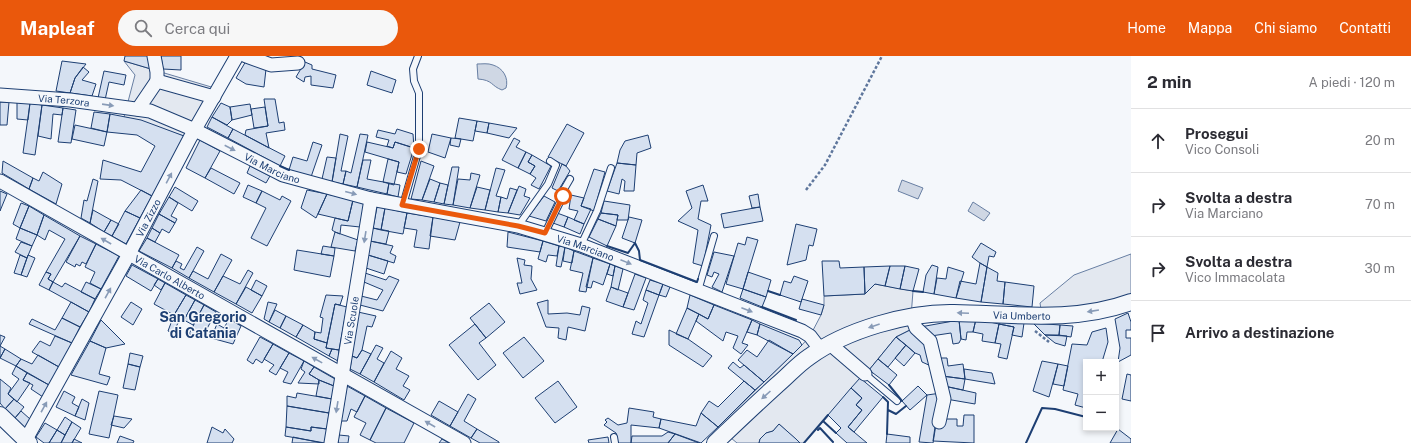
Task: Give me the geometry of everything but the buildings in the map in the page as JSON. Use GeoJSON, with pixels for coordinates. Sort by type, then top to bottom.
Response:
{"type":"FeatureCollection","features":[{"type":"Feature","properties":{"kind":"street"},"geometry":{"type":"LineString","coordinates":[[132,108],[157,76],[154,56]]}},
{"type":"Feature","properties":{"kind":"street","name":"Via Zizzo"},"geometry":{"type":"LineString","coordinates":[[26,442],[195,130],[237,56]]}},
{"type":"Feature","properties":{"kind":"street"},"geometry":{"type":"LineString","coordinates":[[246,56],[270,65],[298,63]]}},
{"type":"Feature","properties":{"kind":"street"},"geometry":{"type":"LineString","coordinates":[[157,76],[214,97]]}},
{"type":"Feature","properties":{"kind":"street","name":"Via Terzora"},"geometry":{"type":"LineString","coordinates":[[0,95],[70,100],[150,111],[195,130]]}},
{"type":"Feature","properties":{"kind":"street","name":"Via Marciano"},"geometry":{"type":"LineString","coordinates":[[195,130],[283,175],[402,205],[518,226],[581,245],[802,331],[825,347]]}},
{"type":"Feature","properties":{"kind":"street","name":"Via Carlo Alberto"},"geometry":{"type":"LineString","coordinates":[[0,181],[464,443]]}},
{"type":"Feature","properties":{"kind":"street","name":"Via Scuole"},"geometry":{"type":"LineString","coordinates":[[331,443],[371,198]]}},
{"type":"Feature","properties":{"kind":"street","name":"Via Umberto"},"geometry":{"type":"LineString","coordinates":[[720,438],[807,358],[825,347],[854,333],[894,319],[932,313],[1029,316],[1066,315],[1103,309],[1131,302]]}},
{"type":"Feature","properties":{"kind":"street"},"geometry":{"type":"LineString","coordinates":[[912,317],[916,328],[930,341],[944,398],[939,422]]}},
{"type":"Feature","properties":{"kind":"street"},"geometry":{"type":"LineString","coordinates":[[825,347],[865,374]]}},
{"type":"Feature","properties":{"kind":"street"},"geometry":{"type":"LineString","coordinates":[[0,414],[26,442]]}},
{"type":"Feature","properties":{"kind":"lane"},"geometry":{"type":"LineString","coordinates":[[402,205],[419,149],[419,93],[414,81],[413,69],[418,56]]}},
{"type":"Feature","properties":{"kind":"lane"},"geometry":{"type":"LineString","coordinates":[[518,226],[548,184],[556,165],[550,161]]}},
{"type":"Feature","properties":{"kind":"lane"},"geometry":{"type":"LineString","coordinates":[[581,245],[597,211],[611,168]]}},
{"type":"Feature","properties":{"kind":"lane"},"geometry":{"type":"LineString","coordinates":[[545,233],[563,196],[563,191],[570,179]]}},
{"type":"Feature","properties":{"kind":"lane"},"geometry":{"type":"LineString","coordinates":[[698,291],[714,236]]}},
{"type":"Feature","properties":{"kind":"lane"},"geometry":{"type":"LineString","coordinates":[[865,374],[897,401]]}},
{"type":"Feature","properties":{"kind":"path"},"geometry":{"type":"LineString","coordinates":[[806,190],[825,165],[882,56]]}},
{"type":"Feature","properties":{"kind":"shaded area"},"geometry":{"type":"Polygon","coordinates":[[[124,61],[218,89],[190,138],[124,117],[135,75],[124,61]]]}},
{"type":"Feature","properties":{"kind":"shaded area"},"geometry":{"type":"Polygon","coordinates":[[[477,64],[491,64],[500,68],[506,77],[506,88],[502,90],[487,81],[478,79],[477,64]]]}},
{"type":"Feature","properties":{"kind":"shaded area"},"geometry":{"type":"Polygon","coordinates":[[[902,180],[923,188],[918,199],[898,191],[902,180]]]}},
{"type":"Feature","properties":{"kind":"shaded area"},"geometry":{"type":"Polygon","coordinates":[[[973,202],[990,213],[984,221],[968,211],[973,202]]]}},
{"type":"Feature","properties":{"kind":"shaded area"},"geometry":{"type":"Polygon","coordinates":[[[1131,254],[1131,302],[1042,316],[1040,303],[1074,275],[1131,254]]]}},
{"type":"Feature","properties":{"kind":"shaded area"},"geometry":{"type":"Polygon","coordinates":[[[875,284],[913,291],[910,330],[896,337],[869,370],[804,443],[800,443],[779,424],[773,431],[766,433],[760,439],[759,443],[737,443],[718,427],[810,336],[821,315],[824,305],[824,296],[865,294],[875,284]]]}},
{"type":"Feature","properties":{"kind":"wall"},"geometry":{"type":"LineString","coordinates":[[280,166],[289,170]]}},
{"type":"Feature","properties":{"kind":"wall"},"geometry":{"type":"LineString","coordinates":[[607,246],[628,253],[635,243],[639,251],[640,260],[697,282],[698,279]]}},
{"type":"Feature","properties":{"kind":"wall"},"geometry":{"type":"LineString","coordinates":[[768,291],[780,295]]}},
{"type":"Feature","properties":{"kind":"wall"},"geometry":{"type":"LineString","coordinates":[[913,291],[923,292]]}},
{"type":"Feature","properties":{"kind":"wall"},"geometry":{"type":"LineString","coordinates":[[762,307],[796,320]]}},
{"type":"Feature","properties":{"kind":"wall"},"geometry":{"type":"LineString","coordinates":[[889,385],[902,401]]}},
{"type":"Feature","properties":{"kind":"wall"},"geometry":{"type":"LineString","coordinates":[[883,397],[888,402],[887,434]]}},
{"type":"Feature","properties":{"kind":"wall"},"geometry":{"type":"LineString","coordinates":[[888,410],[896,414],[906,406]]}},
{"type":"Feature","properties":{"kind":"wall"},"geometry":{"type":"LineString","coordinates":[[1026,443],[1042,408],[1055,409],[1083,416]]}},
{"type":"Feature","properties":{"kind":"wall"},"geometry":{"type":"LineString","coordinates":[[804,443],[828,415]]}},
{"type":"Feature","properties":{"kind":"wall"},"geometry":{"type":"LineString","coordinates":[[823,421],[836,433]]}},
{"type":"Feature","properties":{"kind":"wall"},"geometry":{"type":"LineString","coordinates":[[818,430],[820,428],[833,442]]}},
{"type":"Feature","properties":{"kind":"district","name":"San Gregorio di Catania"},"geometry":{"type":"Point","coordinates":[203,326]}},
{"type":"Feature","properties":{"kind":"route"},"geometry":{"type":"LineString","coordinates":[[419,149],[402,205],[518,226],[545,233],[563,196]]}}]}
